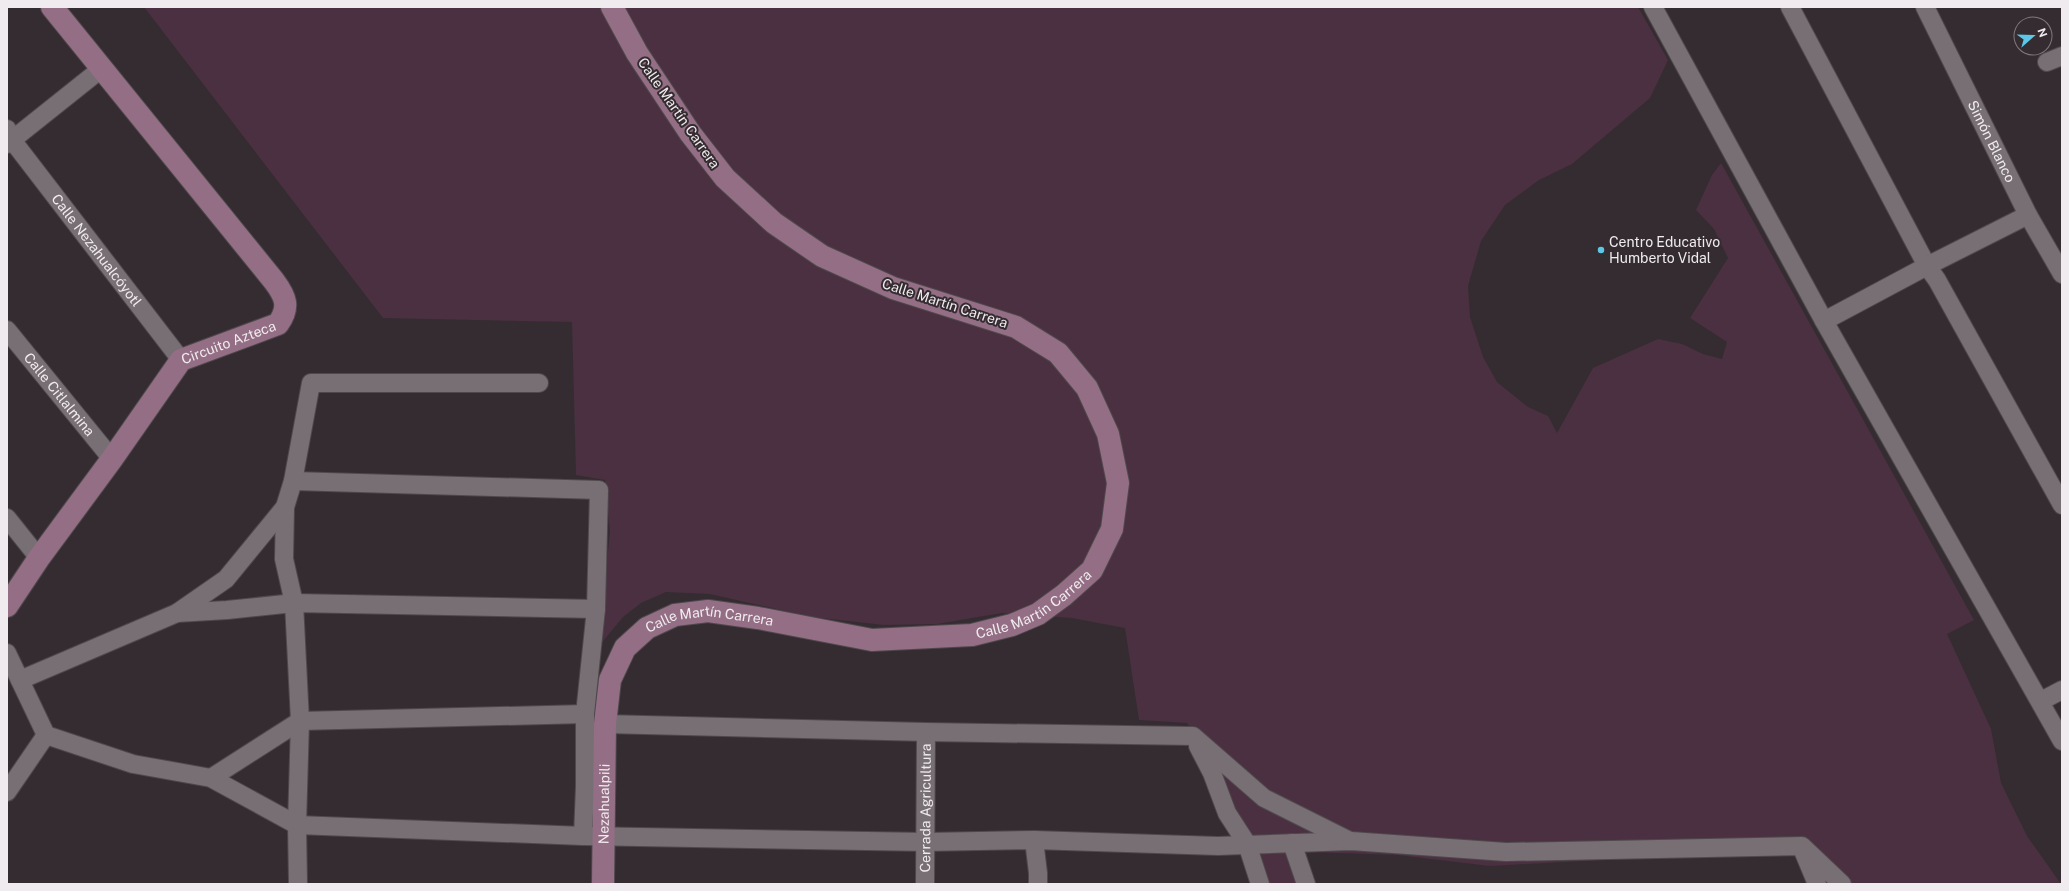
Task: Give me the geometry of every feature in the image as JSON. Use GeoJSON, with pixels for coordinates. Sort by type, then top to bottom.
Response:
{"type":"FeatureCollection","features":[{"type":"Feature","properties":{"kind":"street","name":"Circuito Azteca"},"geometry":{"type":"LineString","coordinates":[[9,598],[112,459],[182,360],[278,324],[284,316],[286,305],[282,293],[274,281],[52,7]]}},
{"type":"Feature","properties":{"kind":"street","name":"Calle Martín Carrera"},"geometry":{"type":"LineString","coordinates":[[605,724],[610,680],[625,648],[647,628],[675,615],[708,611],[758,618],[872,640],[972,635],[1012,624],[1038,614],[1064,595],[1092,570],[1112,529],[1118,483],[1108,434],[1087,388],[1058,353],[1016,327],[893,288],[822,256],[774,223],[725,178],[690,133],[637,53],[612,7]]}},
{"type":"Feature","properties":{"kind":"street"},"geometry":{"type":"LineString","coordinates":[[1653,7],[1824,321],[2041,701],[2062,741]]}},
{"type":"Feature","properties":{"kind":"street"},"geometry":{"type":"LineString","coordinates":[[1790,7],[1927,266],[1938,280],[2062,505]]}},
{"type":"Feature","properties":{"kind":"street","name":"Simón Blanco"},"geometry":{"type":"LineString","coordinates":[[1925,7],[2028,216],[2062,274]]}},
{"type":"Feature","properties":{"kind":"street"},"geometry":{"type":"LineString","coordinates":[[9,137],[101,69]]}},
{"type":"Feature","properties":{"kind":"street","name":"Calle Nezahualcóyotl"},"geometry":{"type":"LineString","coordinates":[[9,137],[182,360]]}},
{"type":"Feature","properties":{"kind":"street"},"geometry":{"type":"LineString","coordinates":[[1824,321],[1927,266],[2028,216]]}},
{"type":"Feature","properties":{"kind":"street","name":"Calle Citlalmina"},"geometry":{"type":"LineString","coordinates":[[7,330],[112,459]]}},
{"type":"Feature","properties":{"kind":"street"},"geometry":{"type":"LineString","coordinates":[[298,884],[297,825],[300,721],[294,603],[284,559],[285,507],[293,481],[311,383],[539,383]]}},
{"type":"Feature","properties":{"kind":"street"},"geometry":{"type":"LineString","coordinates":[[293,481],[599,490],[596,609],[586,714],[586,786],[593,836]]}},
{"type":"Feature","properties":{"kind":"street"},"geometry":{"type":"LineString","coordinates":[[20,680],[177,612],[226,579],[285,507]]}},
{"type":"Feature","properties":{"kind":"street"},"geometry":{"type":"LineString","coordinates":[[7,518],[38,558]]}},
{"type":"Feature","properties":{"kind":"street"},"geometry":{"type":"LineString","coordinates":[[177,612],[227,610],[294,603],[596,609]]}},
{"type":"Feature","properties":{"kind":"street"},"geometry":{"type":"LineString","coordinates":[[7,653],[46,735],[133,764],[211,778],[297,825],[593,836],[926,842],[1034,840],[1218,846],[1351,841],[1506,852],[1802,846],[1842,884]]}},
{"type":"Feature","properties":{"kind":"street"},"geometry":{"type":"LineString","coordinates":[[2041,701],[2062,690]]}},
{"type":"Feature","properties":{"kind":"street"},"geometry":{"type":"LineString","coordinates":[[211,778],[300,721],[586,714]]}},
{"type":"Feature","properties":{"kind":"street"},"geometry":{"type":"LineString","coordinates":[[605,724],[926,732],[1193,736],[1264,798],[1351,841]]}},
{"type":"Feature","properties":{"kind":"street","name":"Nezahualpili"},"geometry":{"type":"LineString","coordinates":[[602,884],[593,836],[605,724]]}},
{"type":"Feature","properties":{"kind":"street","name":"Cerrada Agricultura"},"geometry":{"type":"LineString","coordinates":[[925,884],[926,732]]}},
{"type":"Feature","properties":{"kind":"street"},"geometry":{"type":"LineString","coordinates":[[7,792],[46,735]]}},
{"type":"Feature","properties":{"kind":"street"},"geometry":{"type":"LineString","coordinates":[[1193,736],[1212,773],[1227,813],[1247,844],[1260,884]]}},
{"type":"Feature","properties":{"kind":"street"},"geometry":{"type":"LineString","coordinates":[[1034,840],[1038,884]]}},
{"type":"Feature","properties":{"kind":"street"},"geometry":{"type":"LineString","coordinates":[[1292,843],[1306,884]]}},
{"type":"Feature","properties":{"kind":"street"},"geometry":{"type":"LineString","coordinates":[[1802,846],[1817,884]]}},
{"type":"Feature","properties":{"kind":"shaded area"},"geometry":{"type":"Polygon","coordinates":[[[144,7],[1638,7],[1668,60],[1650,98],[1572,164],[1539,180],[1505,205],[1481,241],[1468,286],[1470,317],[1483,357],[1497,382],[1528,407],[1548,416],[1557,433],[1593,368],[1658,339],[1682,344],[1703,354],[1722,359],[1727,342],[1690,318],[1728,258],[1714,229],[1696,210],[1712,175],[1721,163],[1974,620],[1947,634],[1991,729],[2001,783],[2027,836],[2061,884],[1814,884],[1801,849],[1490,866],[1397,855],[1306,852],[1315,884],[1253,884],[1219,771],[1187,723],[1139,720],[1125,628],[1072,618],[1002,613],[937,624],[884,625],[812,617],[710,594],[666,592],[641,603],[623,617],[599,646],[610,531],[605,480],[576,475],[572,322],[383,318],[144,7]]]}},
{"type":"Feature","properties":{"kind":"place","name":"Centro Educativo Humberto Vidal"},"geometry":{"type":"Point","coordinates":[1601,250]}}]}
